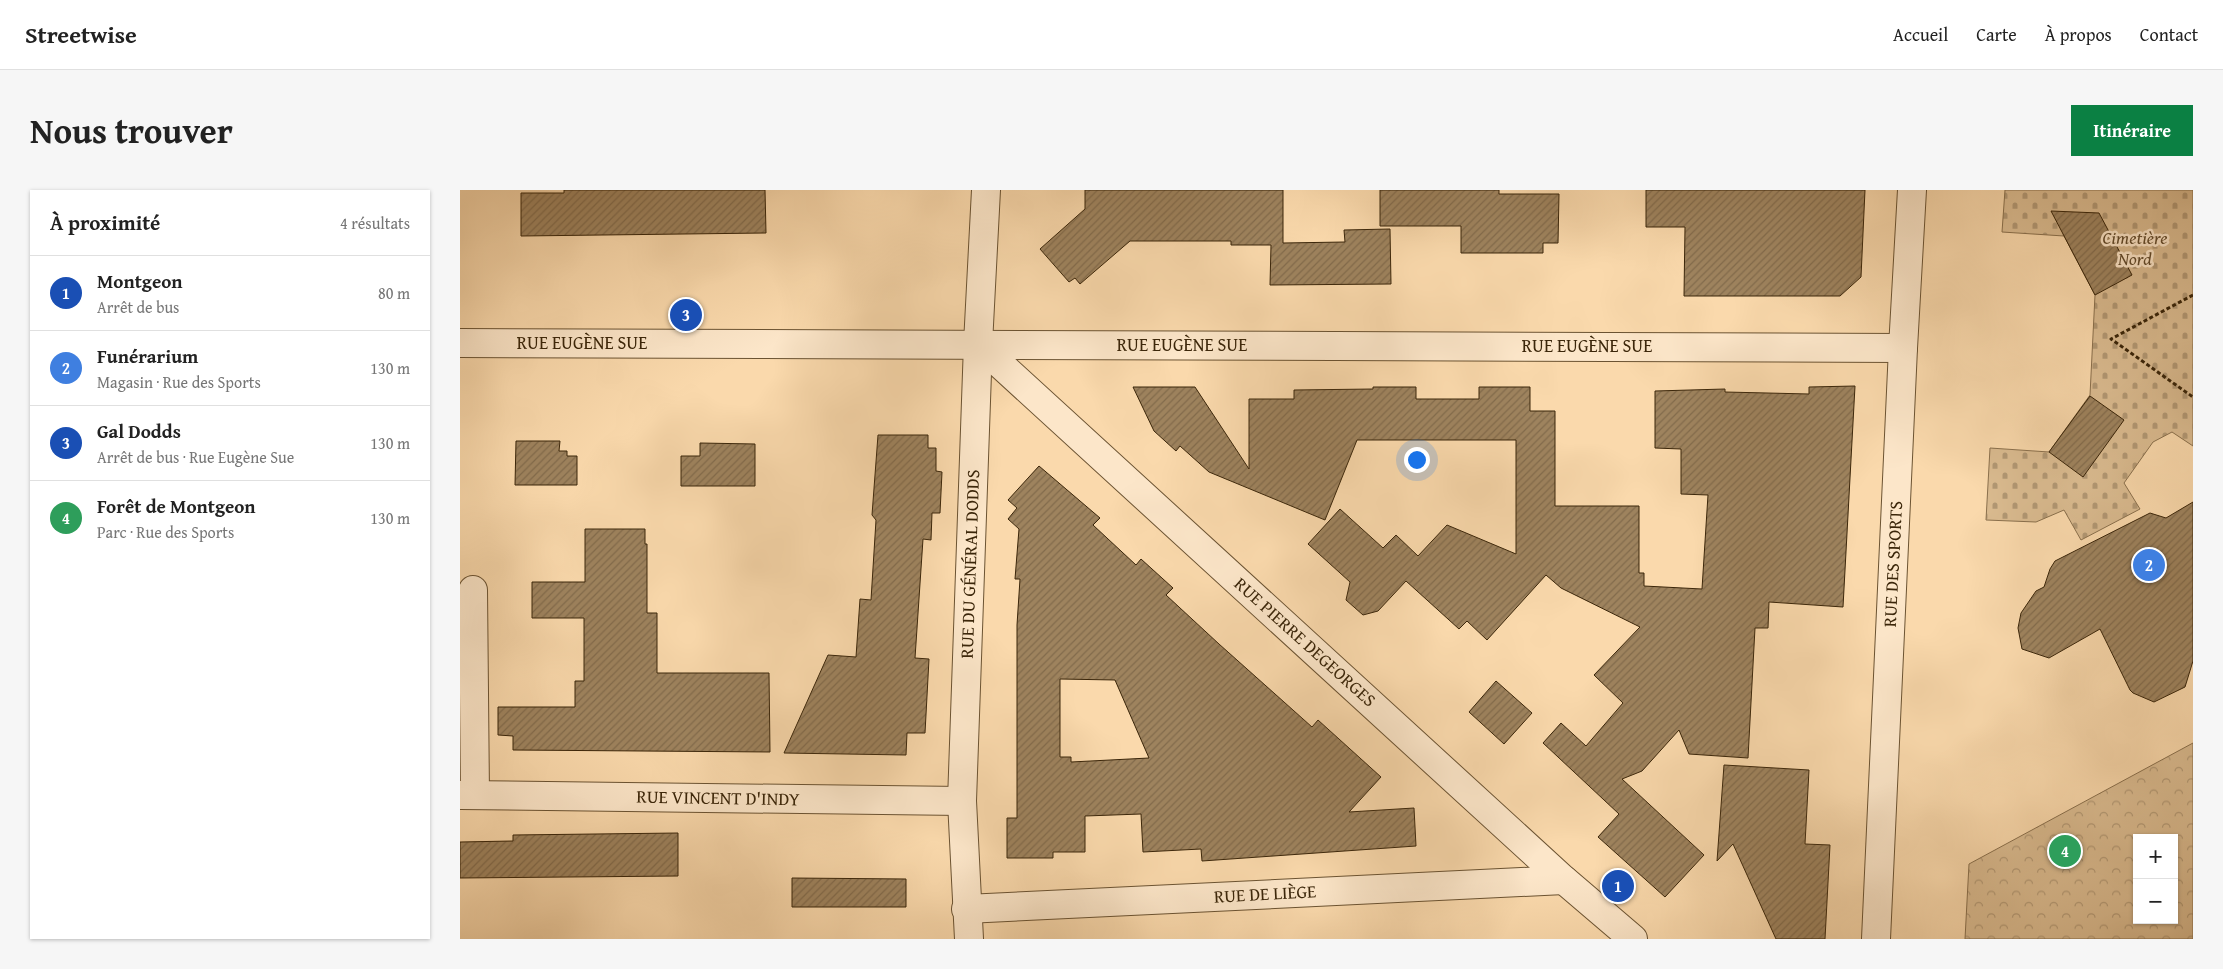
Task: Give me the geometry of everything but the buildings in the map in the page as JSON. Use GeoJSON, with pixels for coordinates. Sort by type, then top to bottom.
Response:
{"type":"FeatureCollection","features":[{"type":"Feature","properties":{"kind":"street","name":"RUE DU GÉNÉRAL DODDS"},"geometry":{"type":"LineString","coordinates":[[969,939],[962,801],[978,344],[986,190]]}},
{"type":"Feature","properties":{"kind":"street","name":"RUE DES SPORTS"},"geometry":{"type":"LineString","coordinates":[[1876,939],[1912,190]]}},
{"type":"Feature","properties":{"kind":"street","name":"RUE EUGÈNE SUE"},"geometry":{"type":"LineString","coordinates":[[460,343],[1903,348]]}},
{"type":"Feature","properties":{"kind":"street","name":"RUE PIERRE DEGEORGES"},"geometry":{"type":"LineString","coordinates":[[978,344],[1564,880],[1633,939]]}},
{"type":"Feature","properties":{"kind":"street","name":"RUE VINCENT D'INDY"},"geometry":{"type":"LineString","coordinates":[[473,590],[467,795],[962,801]]}},
{"type":"Feature","properties":{"kind":"street","name":"RUE DE LIÈGE"},"geometry":{"type":"LineString","coordinates":[[966,909],[1564,880]]}},
{"type":"Feature","properties":{"kind":"path"},"geometry":{"type":"LineString","coordinates":[[2193,295],[2111,339],[2193,397]]}},
{"type":"Feature","properties":{"kind":"green space","name":"Cimetière Nord"},"geometry":{"type":"Polygon","coordinates":[[[2005,190],[2193,190],[2193,446],[2172,432],[2153,442],[2124,483],[2140,509],[2081,540],[2064,510],[2036,522],[1986,520],[1990,448],[2049,452],[2090,395],[2095,295],[2064,236],[2002,232],[2005,190]]]}},
{"type":"Feature","properties":{"kind":"green space"},"geometry":{"type":"Polygon","coordinates":[[[2193,743],[2193,939],[1965,939],[1969,864],[2193,743]]]}},
{"type":"Feature","properties":{"kind":"place","name":"Gal Dodds"},"geometry":{"type":"Point","coordinates":[686,315]}},
{"type":"Feature","properties":{"kind":"place","name":"Funérarium"},"geometry":{"type":"Point","coordinates":[2149,565]}},
{"type":"Feature","properties":{"kind":"place","name":"Forêt de Montgeon"},"geometry":{"type":"Point","coordinates":[2065,851]}},
{"type":"Feature","properties":{"kind":"place","name":"Montgeon"},"geometry":{"type":"Point","coordinates":[1618,886]}}]}
